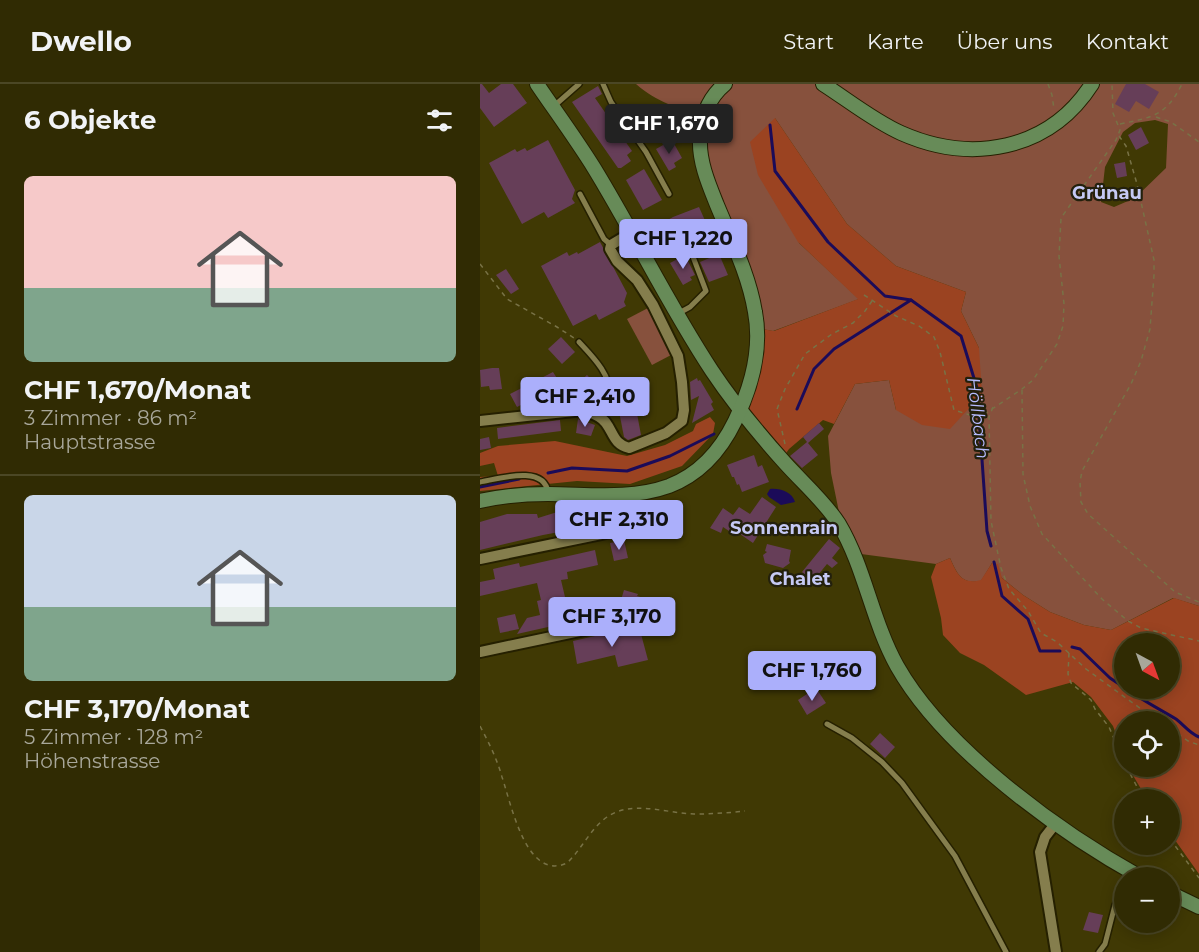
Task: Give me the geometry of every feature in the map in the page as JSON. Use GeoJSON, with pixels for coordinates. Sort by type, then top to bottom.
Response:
{"type":"FeatureCollection","features":[{"type":"Feature","properties":{"kind":"street"},"geometry":{"type":"LineString","coordinates":[[537,84],[594,169],[713,372],[740,411],[825,506],[838,524],[848,542],[885,641],[897,666],[913,690],[930,712],[1011,789],[1121,867]]}},
{"type":"Feature","properties":{"kind":"street"},"geometry":{"type":"LineString","coordinates":[[480,501],[501,496],[548,494],[632,495],[670,485],[692,474],[712,457],[728,436],[747,393],[757,346],[756,314],[742,265],[708,183],[700,141],[703,116],[714,95],[725,84]]}},
{"type":"Feature","properties":{"kind":"street"},"geometry":{"type":"LineString","coordinates":[[823,84],[900,132],[947,148],[996,148],[1024,141],[1056,123],[1072,110],[1092,84]]}},
{"type":"Feature","properties":{"kind":"street"},"geometry":{"type":"LineString","coordinates":[[480,421],[584,410],[600,417],[616,442],[629,448],[666,433],[682,421],[684,411],[679,360],[675,350],[642,287],[617,261],[610,249],[611,245],[631,233]]}},
{"type":"Feature","properties":{"kind":"street"},"geometry":{"type":"LineString","coordinates":[[480,559],[621,530]]}},
{"type":"Feature","properties":{"kind":"street"},"geometry":{"type":"LineString","coordinates":[[480,652],[613,624],[633,624],[643,627]]}},
{"type":"Feature","properties":{"kind":"street"},"geometry":{"type":"LineString","coordinates":[[1056,823],[1046,837],[1040,852],[1056,952]]}},
{"type":"Feature","properties":{"kind":"street"},"geometry":{"type":"LineString","coordinates":[[1180,898],[1199,907]]}},
{"type":"Feature","properties":{"kind":"lane"},"geometry":{"type":"LineString","coordinates":[[553,107],[579,84]]}},
{"type":"Feature","properties":{"kind":"lane"},"geometry":{"type":"LineString","coordinates":[[603,84],[611,102],[646,152],[669,194]]}},
{"type":"Feature","properties":{"kind":"lane"},"geometry":{"type":"LineString","coordinates":[[580,194],[604,238],[611,245]]}},
{"type":"Feature","properties":{"kind":"lane"},"geometry":{"type":"LineString","coordinates":[[678,314],[690,307],[706,291],[687,241]]}},
{"type":"Feature","properties":{"kind":"lane"},"geometry":{"type":"LineString","coordinates":[[579,342],[598,365],[607,381],[609,392],[600,417]]}},
{"type":"Feature","properties":{"kind":"lane"},"geometry":{"type":"LineString","coordinates":[[480,482],[530,475],[541,479],[547,487],[548,494]]}},
{"type":"Feature","properties":{"kind":"lane"},"geometry":{"type":"LineString","coordinates":[[827,724],[852,738],[882,762],[902,783],[956,856],[1006,952]]}},
{"type":"Feature","properties":{"kind":"lane"},"geometry":{"type":"LineString","coordinates":[[1098,952],[1105,944],[1114,909]]}},
{"type":"Feature","properties":{"kind":"path"},"geometry":{"type":"LineString","coordinates":[[1048,84],[1056,123]]}},
{"type":"Feature","properties":{"kind":"path"},"geometry":{"type":"LineString","coordinates":[[864,295],[934,337],[940,352],[954,410],[973,416],[982,415],[1022,389],[1038,374],[1057,344],[1063,326],[1064,304],[1059,256],[1060,219],[1119,135],[1119,124],[1113,113],[1112,84]]}},
{"type":"Feature","properties":{"kind":"path"},"geometry":{"type":"LineString","coordinates":[[1119,124],[1155,116],[1176,97],[1182,84]]}},
{"type":"Feature","properties":{"kind":"path"},"geometry":{"type":"LineString","coordinates":[[1155,116],[1172,122],[1199,142]]}},
{"type":"Feature","properties":{"kind":"path"},"geometry":{"type":"LineString","coordinates":[[1119,135],[1126,146],[1155,260],[1150,329],[1131,384],[1082,471],[1081,502],[1089,514],[1175,592],[1199,602]]}},
{"type":"Feature","properties":{"kind":"path"},"geometry":{"type":"LineString","coordinates":[[480,264],[507,299],[579,342]]}},
{"type":"Feature","properties":{"kind":"path"},"geometry":{"type":"LineString","coordinates":[[782,459],[786,452],[777,409],[805,354],[832,334],[853,323],[872,300]]}},
{"type":"Feature","properties":{"kind":"path"},"geometry":{"type":"LineString","coordinates":[[1022,389],[1023,474],[1030,506],[1042,534],[1102,599],[1128,621],[1141,628],[1199,641]]}},
{"type":"Feature","properties":{"kind":"path"},"geometry":{"type":"LineString","coordinates":[[993,406],[988,417],[991,521],[1001,568],[1009,589],[1028,611],[1041,633],[1057,642],[1086,669],[1144,711]]}},
{"type":"Feature","properties":{"kind":"path"},"geometry":{"type":"LineString","coordinates":[[1069,652],[1068,674],[1071,683],[1091,700],[1114,738]]}},
{"type":"Feature","properties":{"kind":"path"},"geometry":{"type":"LineString","coordinates":[[480,726],[494,754],[519,831],[528,848],[544,863],[560,866],[567,863],[597,826],[612,814],[621,811],[642,808],[692,814],[745,811]]}},
{"type":"Feature","properties":{"kind":"path"},"geometry":{"type":"LineString","coordinates":[[1180,736],[1199,745]]}},
{"type":"Feature","properties":{"kind":"path"},"geometry":{"type":"LineString","coordinates":[[1180,852],[1199,878]]}},
{"type":"Feature","properties":{"kind":"shaded area"},"geometry":{"type":"Polygon","coordinates":[[[636,84],[1199,84],[1199,606],[1173,598],[1111,630],[1084,625],[1050,612],[1002,578],[992,563],[981,581],[974,582],[961,577],[950,558],[936,564],[861,554],[839,512],[831,473],[828,436],[855,384],[889,380],[896,410],[979,348],[961,311],[966,292],[896,266],[847,224],[775,118],[799,243],[859,299],[773,331],[757,328],[708,183],[703,116],[668,104],[636,84]],[[1155,120],[1135,123],[1123,132],[1105,167],[1101,202],[1114,207],[1135,198],[1166,168],[1168,124],[1155,120]]]}},
{"type":"Feature","properties":{"kind":"shaded area"},"geometry":{"type":"Polygon","coordinates":[[[775,118],[847,224],[896,266],[966,292],[961,311],[979,348],[982,394],[950,429],[922,425],[896,410],[889,380],[855,384],[834,424],[823,420],[789,449],[782,459],[740,411],[757,328],[774,331],[858,299],[798,242],[758,175],[750,142],[775,118]]]}},
{"type":"Feature","properties":{"kind":"shaded area"},"geometry":{"type":"Polygon","coordinates":[[[648,308],[673,354],[652,365],[627,319],[648,308]]]}},
{"type":"Feature","properties":{"kind":"shaded area"},"geometry":{"type":"Polygon","coordinates":[[[710,417],[715,423],[713,434],[682,466],[630,484],[577,481],[480,491],[480,477],[498,476],[494,463],[480,466],[480,453],[498,446],[555,441],[627,456],[665,445],[693,431],[696,424],[710,417]]]}},
{"type":"Feature","properties":{"kind":"shaded area"},"geometry":{"type":"Polygon","coordinates":[[[770,489],[785,491],[795,502],[781,505],[769,497],[767,494],[770,489]]]}},
{"type":"Feature","properties":{"kind":"shaded area"},"geometry":{"type":"Polygon","coordinates":[[[950,558],[961,577],[969,581],[981,580],[992,563],[998,564],[1002,578],[1050,612],[1084,625],[1111,630],[1174,598],[1199,606],[1199,874],[1180,847],[1180,789],[1141,789],[1134,777],[1180,777],[1180,711],[1114,711],[1114,729],[1091,697],[1073,682],[1026,695],[984,665],[960,653],[943,635],[931,577],[936,564],[950,558]]]}},
{"type":"Feature","properties":{"kind":"building"},"geometry":{"type":"Polygon","coordinates":[[[480,84],[489,93],[501,84],[513,84],[527,103],[494,127],[480,108],[480,84]]]}},
{"type":"Feature","properties":{"kind":"building"},"geometry":{"type":"Polygon","coordinates":[[[1126,84],[1145,84],[1159,92],[1149,109],[1136,101],[1129,112],[1115,104],[1126,84]]]}},
{"type":"Feature","properties":{"kind":"building"},"geometry":{"type":"Polygon","coordinates":[[[598,86],[602,94],[595,98],[632,151],[627,155],[631,161],[621,168],[618,168],[572,102],[598,86]]]}},
{"type":"Feature","properties":{"kind":"building"},"geometry":{"type":"Polygon","coordinates":[[[649,107],[664,129],[649,139],[634,118],[649,107]]]}},
{"type":"Feature","properties":{"kind":"building"},"geometry":{"type":"Polygon","coordinates":[[[1141,127],[1149,143],[1136,150],[1128,135],[1141,127]]]}},
{"type":"Feature","properties":{"kind":"building"},"geometry":{"type":"Polygon","coordinates":[[[548,140],[575,190],[572,199],[575,203],[548,218],[544,212],[522,224],[489,163],[515,149],[517,152],[525,148],[527,151],[548,140]]]}},
{"type":"Feature","properties":{"kind":"building"},"geometry":{"type":"Polygon","coordinates":[[[672,140],[682,158],[674,163],[676,167],[669,171],[656,149],[672,140]]]}},
{"type":"Feature","properties":{"kind":"building"},"geometry":{"type":"Polygon","coordinates":[[[1125,162],[1127,176],[1117,178],[1114,164],[1125,162]]]}},
{"type":"Feature","properties":{"kind":"building"},"geometry":{"type":"Polygon","coordinates":[[[644,169],[662,200],[643,210],[626,180],[644,169]]]}},
{"type":"Feature","properties":{"kind":"building"},"geometry":{"type":"Polygon","coordinates":[[[699,207],[707,225],[692,231],[689,223],[673,232],[650,230],[673,217],[699,207]]]}},
{"type":"Feature","properties":{"kind":"building"},"geometry":{"type":"Polygon","coordinates":[[[600,242],[627,293],[624,302],[626,306],[599,320],[596,314],[573,326],[541,266],[567,252],[569,256],[577,252],[578,254],[600,242]]]}},
{"type":"Feature","properties":{"kind":"building"},"geometry":{"type":"Polygon","coordinates":[[[719,254],[728,275],[709,282],[700,262],[719,254]]]}},
{"type":"Feature","properties":{"kind":"building"},"geometry":{"type":"Polygon","coordinates":[[[685,255],[695,275],[690,277],[692,280],[683,285],[670,263],[685,255]]]}},
{"type":"Feature","properties":{"kind":"building"},"geometry":{"type":"Polygon","coordinates":[[[506,269],[519,289],[511,294],[496,275],[506,269]]]}},
{"type":"Feature","properties":{"kind":"building"},"geometry":{"type":"Polygon","coordinates":[[[561,337],[575,352],[562,364],[548,349],[561,337]]]}},
{"type":"Feature","properties":{"kind":"building"},"geometry":{"type":"Polygon","coordinates":[[[499,368],[502,389],[490,390],[489,386],[481,387],[480,370],[499,368]]]}},
{"type":"Feature","properties":{"kind":"building"},"geometry":{"type":"Polygon","coordinates":[[[553,372],[567,394],[553,401],[549,393],[543,396],[543,394],[517,407],[510,394],[553,372]]]}},
{"type":"Feature","properties":{"kind":"building"},"geometry":{"type":"Polygon","coordinates":[[[587,375],[603,392],[590,404],[582,403],[571,389],[587,375]]]}},
{"type":"Feature","properties":{"kind":"building"},"geometry":{"type":"Polygon","coordinates":[[[697,378],[713,402],[711,404],[714,410],[692,423],[699,396],[691,400],[690,382],[697,378]]]}},
{"type":"Feature","properties":{"kind":"building"},"geometry":{"type":"Polygon","coordinates":[[[635,403],[641,435],[628,440],[624,437],[618,406],[635,403]]]}},
{"type":"Feature","properties":{"kind":"building"},"geometry":{"type":"Polygon","coordinates":[[[578,419],[595,425],[591,436],[576,433],[578,419]]]}},
{"type":"Feature","properties":{"kind":"building"},"geometry":{"type":"Polygon","coordinates":[[[560,420],[561,431],[498,439],[497,428],[560,420]]]}},
{"type":"Feature","properties":{"kind":"building"},"geometry":{"type":"Polygon","coordinates":[[[819,423],[824,429],[808,443],[818,455],[802,468],[790,456],[807,442],[803,437],[819,423]]]}},
{"type":"Feature","properties":{"kind":"building"},"geometry":{"type":"Polygon","coordinates":[[[489,437],[491,448],[480,450],[480,439],[489,437]]]}},
{"type":"Feature","properties":{"kind":"building"},"geometry":{"type":"Polygon","coordinates":[[[754,455],[758,467],[762,465],[769,482],[742,492],[727,465],[754,455]]]}},
{"type":"Feature","properties":{"kind":"building"},"geometry":{"type":"Polygon","coordinates":[[[762,497],[776,507],[753,543],[737,532],[735,535],[723,527],[721,533],[710,528],[723,508],[733,515],[739,507],[750,514],[762,497]]]}},
{"type":"Feature","properties":{"kind":"building"},"geometry":{"type":"Polygon","coordinates":[[[567,509],[596,510],[597,525],[480,550],[480,522],[507,514],[537,514],[538,518],[567,509]]]}},
{"type":"Feature","properties":{"kind":"building"},"geometry":{"type":"Polygon","coordinates":[[[829,539],[840,548],[832,558],[838,563],[832,568],[827,564],[813,581],[802,572],[829,539]]]}},
{"type":"Feature","properties":{"kind":"building"},"geometry":{"type":"Polygon","coordinates":[[[624,540],[628,558],[614,561],[610,543],[624,540]]]}},
{"type":"Feature","properties":{"kind":"building"},"geometry":{"type":"Polygon","coordinates":[[[767,544],[791,550],[790,563],[783,568],[765,563],[763,555],[767,552],[765,551],[767,544]]]}},
{"type":"Feature","properties":{"kind":"building"},"geometry":{"type":"Polygon","coordinates":[[[595,550],[598,565],[567,572],[568,579],[561,580],[569,614],[586,610],[585,604],[605,599],[608,600],[610,617],[589,621],[588,618],[517,634],[527,618],[540,615],[537,601],[541,600],[537,583],[480,596],[480,582],[495,579],[493,569],[519,563],[520,567],[595,550]]]}},
{"type":"Feature","properties":{"kind":"building"},"geometry":{"type":"Polygon","coordinates":[[[624,590],[658,602],[661,610],[650,620],[618,610],[624,590]]]}},
{"type":"Feature","properties":{"kind":"building"},"geometry":{"type":"Polygon","coordinates":[[[515,614],[519,629],[500,633],[497,618],[515,614]]]}},
{"type":"Feature","properties":{"kind":"building"},"geometry":{"type":"Polygon","coordinates":[[[634,632],[641,634],[648,660],[618,667],[615,655],[577,664],[573,641],[604,634],[634,632]]]}},
{"type":"Feature","properties":{"kind":"building"},"geometry":{"type":"Polygon","coordinates":[[[816,688],[826,703],[807,715],[798,700],[816,688]]]}},
{"type":"Feature","properties":{"kind":"building"},"geometry":{"type":"Polygon","coordinates":[[[880,733],[895,747],[885,758],[870,744],[880,733]]]}},
{"type":"Feature","properties":{"kind":"building"},"geometry":{"type":"Polygon","coordinates":[[[1089,912],[1103,915],[1098,933],[1083,930],[1089,912]]]}},
{"type":"Feature","properties":{"kind":"waterway"},"geometry":{"type":"LineString","coordinates":[[770,125],[775,171],[828,242],[885,296],[911,300]]}},
{"type":"Feature","properties":{"kind":"waterway","name":"Höllbach"},"geometry":{"type":"LineString","coordinates":[[797,409],[814,369],[834,349],[911,300],[961,336],[977,388],[987,531],[991,546]]}},
{"type":"Feature","properties":{"kind":"waterway"},"geometry":{"type":"LineString","coordinates":[[548,473],[572,468],[627,471],[670,456],[714,434]]}},
{"type":"Feature","properties":{"kind":"waterway"},"geometry":{"type":"LineString","coordinates":[[480,487],[519,479]]}},
{"type":"Feature","properties":{"kind":"waterway","name":"Höllbach"},"geometry":{"type":"LineString","coordinates":[[994,562],[1002,596],[1028,619],[1040,651],[1060,651]]}},
{"type":"Feature","properties":{"kind":"waterway","name":"Höllbach"},"geometry":{"type":"LineString","coordinates":[[1072,647],[1080,649],[1114,681]]}},
{"type":"Feature","properties":{"kind":"waterway","name":"Höllbach"},"geometry":{"type":"LineString","coordinates":[[1142,699],[1176,719],[1199,737]]}},
{"type":"Feature","properties":{"kind":"district","name":"Grünau"},"geometry":{"type":"Point","coordinates":[1107,193]}},
{"type":"Feature","properties":{"kind":"district","name":"Sonnenrain"},"geometry":{"type":"Point","coordinates":[784,528]}},
{"type":"Feature","properties":{"kind":"district","name":"Chalet"},"geometry":{"type":"Point","coordinates":[800,579]}}]}
